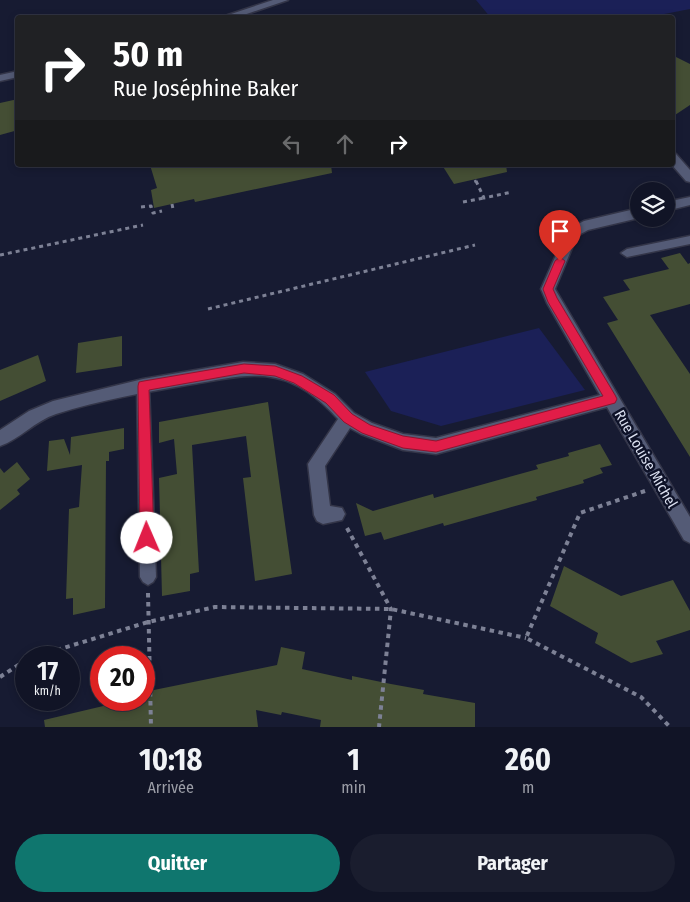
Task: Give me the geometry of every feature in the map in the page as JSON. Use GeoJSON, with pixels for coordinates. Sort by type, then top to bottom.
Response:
{"type":"FeatureCollection","features":[{"type":"Feature","properties":{"kind":"street"},"geometry":{"type":"LineString","coordinates":[[233,15],[282,0]]}},
{"type":"Feature","properties":{"kind":"street"},"geometry":{"type":"LineString","coordinates":[[0,78],[15,75]]}},
{"type":"Feature","properties":{"kind":"street"},"geometry":{"type":"LineString","coordinates":[[675,161],[690,178]]}},
{"type":"Feature","properties":{"kind":"street"},"geometry":{"type":"LineString","coordinates":[[675,205],[690,201]]}},
{"type":"Feature","properties":{"kind":"street","name":"Rue Louise Michel"},"geometry":{"type":"LineString","coordinates":[[630,215],[584,226],[572,233],[548,289],[552,299],[690,534]]}},
{"type":"Feature","properties":{"kind":"street"},"geometry":{"type":"LineString","coordinates":[[0,439],[34,416],[52,408],[144,386],[244,368],[275,371],[298,379],[330,399],[348,418],[366,429],[403,442],[436,446],[611,399]]}},
{"type":"Feature","properties":{"kind":"street"},"geometry":{"type":"LineString","coordinates":[[336,514],[323,515],[316,464],[348,418]]}},
{"type":"Feature","properties":{"kind":"lane"},"geometry":{"type":"LineString","coordinates":[[627,253],[690,240]]}},
{"type":"Feature","properties":{"kind":"lane"},"geometry":{"type":"LineString","coordinates":[[144,386],[148,577]]}},
{"type":"Feature","properties":{"kind":"path"},"geometry":{"type":"LineString","coordinates":[[475,180],[484,198]]}},
{"type":"Feature","properties":{"kind":"path"},"geometry":{"type":"LineString","coordinates":[[464,202],[512,192]]}},
{"type":"Feature","properties":{"kind":"path"},"geometry":{"type":"LineString","coordinates":[[172,204],[172,209]]}},
{"type":"Feature","properties":{"kind":"path"},"geometry":{"type":"LineString","coordinates":[[141,207],[152,206],[153,213],[162,211]]}},
{"type":"Feature","properties":{"kind":"path"},"geometry":{"type":"LineString","coordinates":[[0,255],[143,225]]}},
{"type":"Feature","properties":{"kind":"path"},"geometry":{"type":"LineString","coordinates":[[208,309],[475,245]]}},
{"type":"Feature","properties":{"kind":"path"},"geometry":{"type":"LineString","coordinates":[[526,638],[580,512],[662,486]]}},
{"type":"Feature","properties":{"kind":"path"},"geometry":{"type":"LineString","coordinates":[[336,514],[354,539],[390,609],[380,727]]}},
{"type":"Feature","properties":{"kind":"path"},"geometry":{"type":"LineString","coordinates":[[148,577],[151,727]]}},
{"type":"Feature","properties":{"kind":"path"},"geometry":{"type":"LineString","coordinates":[[70,646],[148,622],[215,607],[390,609],[526,638],[641,697],[670,727]]}},
{"type":"Feature","properties":{"kind":"path"},"geometry":{"type":"LineString","coordinates":[[0,676],[15,667]]}},
{"type":"Feature","properties":{"kind":"shaded area"},"geometry":{"type":"Polygon","coordinates":[[[476,0],[690,0],[690,9],[659,15],[488,15],[476,0]]]}},
{"type":"Feature","properties":{"kind":"shaded area"},"geometry":{"type":"Polygon","coordinates":[[[539,328],[585,390],[441,426],[391,411],[365,372],[539,328]]]}},
{"type":"Feature","properties":{"kind":"building"},"geometry":{"type":"Polygon","coordinates":[[[675,56],[690,64],[690,105],[675,115],[675,56]]]}},
{"type":"Feature","properties":{"kind":"building"},"geometry":{"type":"Polygon","coordinates":[[[15,100],[15,131],[0,135],[0,103],[15,100]]]}},
{"type":"Feature","properties":{"kind":"building"},"geometry":{"type":"Polygon","coordinates":[[[151,167],[331,167],[332,173],[195,202],[194,199],[154,208],[151,190],[157,188],[151,167]]]}},
{"type":"Feature","properties":{"kind":"building"},"geometry":{"type":"Polygon","coordinates":[[[443,167],[506,167],[507,172],[454,184],[443,167]]]}},
{"type":"Feature","properties":{"kind":"building"},"geometry":{"type":"Polygon","coordinates":[[[680,253],[688,264],[690,263],[690,304],[650,315],[690,374],[690,457],[607,323],[618,320],[603,297],[630,290],[623,280],[669,269],[661,258],[680,253]]]}},
{"type":"Feature","properties":{"kind":"building"},"geometry":{"type":"Polygon","coordinates":[[[122,336],[122,366],[76,373],[78,343],[122,336]]]}},
{"type":"Feature","properties":{"kind":"building"},"geometry":{"type":"Polygon","coordinates":[[[38,355],[46,381],[0,401],[0,370],[38,355]]]}},
{"type":"Feature","properties":{"kind":"building"},"geometry":{"type":"Polygon","coordinates":[[[268,402],[292,574],[255,581],[243,478],[251,477],[246,436],[192,445],[199,572],[190,574],[190,591],[162,596],[159,478],[177,474],[174,439],[159,443],[159,422],[268,402]]]}},
{"type":"Feature","properties":{"kind":"building"},"geometry":{"type":"Polygon","coordinates":[[[124,428],[124,449],[109,452],[109,461],[106,461],[105,608],[73,615],[73,598],[66,599],[69,509],[79,507],[82,465],[47,471],[49,441],[64,439],[70,455],[71,437],[124,428]]]}},
{"type":"Feature","properties":{"kind":"building"},"geometry":{"type":"Polygon","coordinates":[[[600,444],[612,465],[600,468],[603,473],[583,480],[584,483],[536,497],[537,500],[444,526],[443,523],[384,540],[381,532],[365,536],[356,503],[373,511],[433,494],[434,498],[538,469],[536,465],[569,456],[568,453],[600,444]]]}},
{"type":"Feature","properties":{"kind":"building"},"geometry":{"type":"Polygon","coordinates":[[[17,462],[30,479],[17,490],[20,494],[0,510],[0,468],[4,473],[17,462]]]}},
{"type":"Feature","properties":{"kind":"building"},"geometry":{"type":"Polygon","coordinates":[[[564,566],[621,596],[673,580],[690,611],[690,630],[656,641],[663,654],[631,663],[595,643],[598,633],[550,606],[564,566]]]}},
{"type":"Feature","properties":{"kind":"building"},"geometry":{"type":"Polygon","coordinates":[[[281,647],[305,652],[302,669],[352,680],[352,676],[424,690],[423,694],[475,703],[475,727],[320,727],[321,720],[282,712],[281,715],[256,710],[258,727],[45,727],[44,720],[90,709],[90,711],[155,711],[155,690],[277,665],[281,647]]]}},
{"type":"Feature","properties":{"kind":"route"},"geometry":{"type":"LineString","coordinates":[[147,538],[144,386],[202,374],[244,368],[275,371],[298,379],[330,399],[348,418],[366,429],[403,442],[436,446],[611,399],[548,289],[560,261]]}}]}
